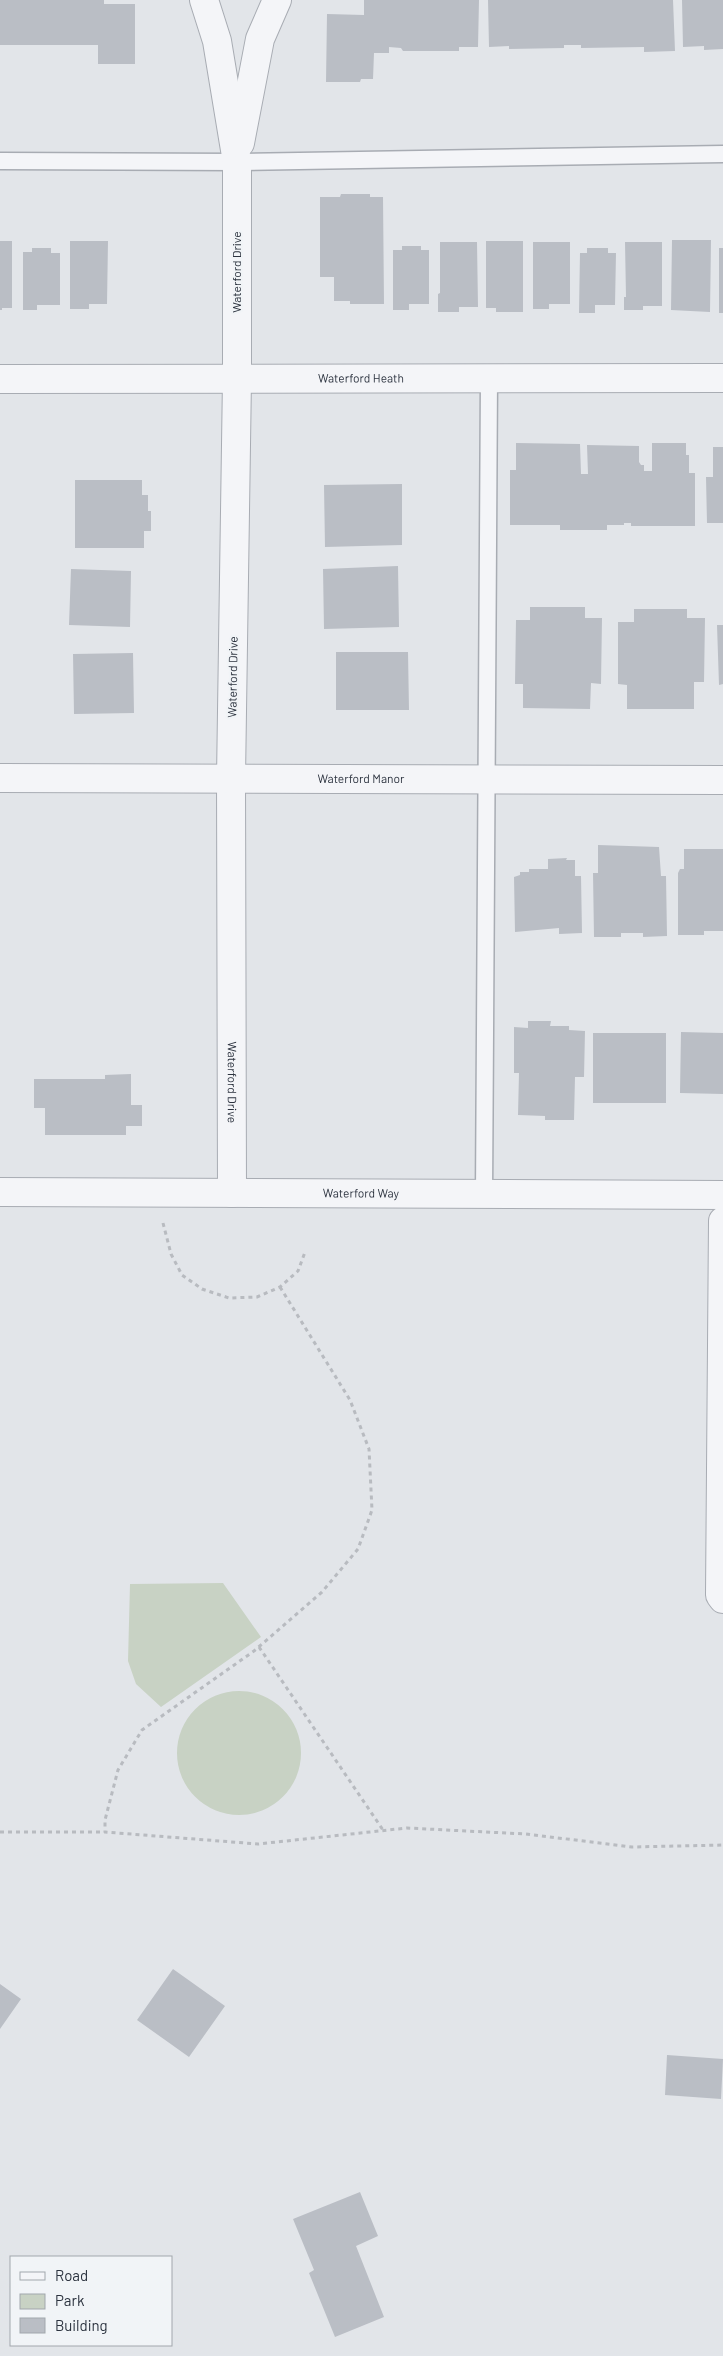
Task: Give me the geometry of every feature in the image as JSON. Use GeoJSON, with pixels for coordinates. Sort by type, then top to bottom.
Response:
{"type":"FeatureCollection","features":[{"type":"Feature","properties":{"kind":"street","name":"Waterford Drive"},"geometry":{"type":"LineString","coordinates":[[204,0],[217,40],[237,162],[237,378],[231,778],[232,1193]]}},
{"type":"Feature","properties":{"kind":"street","name":"Waterford Drive"},"geometry":{"type":"LineString","coordinates":[[237,162],[260,39],[278,0]]}},
{"type":"Feature","properties":{"kind":"street","name":"Waterford Heath"},"geometry":{"type":"LineString","coordinates":[[0,379],[723,378]]}},
{"type":"Feature","properties":{"kind":"street","name":"Waterford Manor"},"geometry":{"type":"LineString","coordinates":[[0,778],[723,780]]}},
{"type":"Feature","properties":{"kind":"street","name":"Waterford Way"},"geometry":{"type":"LineString","coordinates":[[0,1192],[484,1196],[723,1195]]}},
{"type":"Feature","properties":{"kind":"street"},"geometry":{"type":"LineString","coordinates":[[723,1221],[720,1595],[723,1599]]}},
{"type":"Feature","properties":{"kind":"lane"},"geometry":{"type":"LineString","coordinates":[[0,160],[237,162],[723,154]]}},
{"type":"Feature","properties":{"kind":"lane"},"geometry":{"type":"LineString","coordinates":[[484,1196],[489,378]]}},
{"type":"Feature","properties":{"kind":"path"},"geometry":{"type":"LineString","coordinates":[[163,1222],[171,1254],[182,1275],[202,1289],[229,1298],[256,1297],[280,1287],[298,1271],[305,1252]]}},
{"type":"Feature","properties":{"kind":"path"},"geometry":{"type":"LineString","coordinates":[[105,1832],[105,1820],[118,1770],[142,1730],[259,1647],[322,1592],[358,1549],[372,1510],[369,1449],[350,1400],[280,1287]]}},
{"type":"Feature","properties":{"kind":"path"},"geometry":{"type":"LineString","coordinates":[[259,1647],[383,1830]]}},
{"type":"Feature","properties":{"kind":"path"},"geometry":{"type":"LineString","coordinates":[[0,1832],[105,1832],[258,1844],[407,1828],[526,1834],[632,1847],[723,1845]]}},
{"type":"Feature","properties":{"kind":"green space"},"geometry":{"type":"Polygon","coordinates":[[[223,1583],[261,1637],[161,1707],[136,1684],[128,1661],[130,1584],[223,1583]]]}},
{"type":"Feature","properties":{"kind":"green space"},"geometry":{"type":"Polygon","coordinates":[[[239,1691],[263,1695],[283,1709],[297,1729],[301,1753],[297,1777],[283,1797],[263,1811],[239,1815],[215,1811],[195,1797],[181,1777],[177,1753],[181,1729],[195,1709],[215,1695],[239,1691]]]}},
{"type":"Feature","properties":{"kind":"building"},"geometry":{"type":"Polygon","coordinates":[[[0,0],[104,0],[104,4],[135,4],[135,64],[98,64],[98,45],[0,45],[0,0]]]}},
{"type":"Feature","properties":{"kind":"building"},"geometry":{"type":"Polygon","coordinates":[[[364,0],[479,0],[478,47],[459,47],[459,51],[403,51],[401,48],[389,47],[389,53],[374,53],[373,79],[361,79],[360,82],[326,82],[327,14],[364,15],[364,0]]]}},
{"type":"Feature","properties":{"kind":"building"},"geometry":{"type":"Polygon","coordinates":[[[488,0],[673,0],[675,51],[644,52],[644,47],[581,48],[581,45],[564,45],[564,48],[509,49],[509,46],[489,47],[488,0]]]}},
{"type":"Feature","properties":{"kind":"building"},"geometry":{"type":"Polygon","coordinates":[[[682,0],[723,0],[723,49],[704,50],[704,46],[683,47],[682,0]]]}},
{"type":"Feature","properties":{"kind":"building"},"geometry":{"type":"Polygon","coordinates":[[[341,194],[370,194],[370,197],[383,197],[384,304],[350,304],[350,301],[334,301],[334,277],[320,277],[320,197],[340,197],[341,194]]]}},
{"type":"Feature","properties":{"kind":"building"},"geometry":{"type":"Polygon","coordinates":[[[672,240],[711,240],[710,312],[671,310],[672,240]]]}},
{"type":"Feature","properties":{"kind":"building"},"geometry":{"type":"Polygon","coordinates":[[[0,241],[12,241],[12,308],[2,308],[2,310],[0,310],[0,241]]]}},
{"type":"Feature","properties":{"kind":"building"},"geometry":{"type":"Polygon","coordinates":[[[70,241],[108,241],[107,304],[89,304],[89,309],[70,309],[70,241]]]}},
{"type":"Feature","properties":{"kind":"building"},"geometry":{"type":"Polygon","coordinates":[[[486,241],[523,241],[523,312],[496,312],[496,308],[486,308],[486,241]]]}},
{"type":"Feature","properties":{"kind":"building"},"geometry":{"type":"Polygon","coordinates":[[[440,242],[477,242],[478,307],[459,307],[459,312],[438,312],[440,242]]]}},
{"type":"Feature","properties":{"kind":"building"},"geometry":{"type":"Polygon","coordinates":[[[533,242],[570,242],[570,304],[549,304],[549,309],[533,309],[533,242]]]}},
{"type":"Feature","properties":{"kind":"building"},"geometry":{"type":"Polygon","coordinates":[[[625,242],[662,242],[662,306],[643,306],[643,310],[624,310],[624,297],[626,297],[625,242]]]}},
{"type":"Feature","properties":{"kind":"building"},"geometry":{"type":"Polygon","coordinates":[[[402,246],[421,246],[421,250],[429,250],[429,304],[409,304],[409,310],[393,310],[393,250],[402,250],[402,246]]]}},
{"type":"Feature","properties":{"kind":"building"},"geometry":{"type":"Polygon","coordinates":[[[32,248],[51,248],[51,253],[60,253],[60,305],[37,305],[37,310],[23,310],[23,252],[32,252],[32,248]]]}},
{"type":"Feature","properties":{"kind":"building"},"geometry":{"type":"Polygon","coordinates":[[[587,248],[608,248],[608,253],[616,253],[615,305],[595,305],[595,313],[579,313],[580,253],[587,253],[587,248]]]}},
{"type":"Feature","properties":{"kind":"building"},"geometry":{"type":"Polygon","coordinates":[[[719,248],[723,248],[723,313],[719,313],[719,248]]]}},
{"type":"Feature","properties":{"kind":"building"},"geometry":{"type":"Polygon","coordinates":[[[516,443],[580,444],[581,474],[588,474],[587,445],[639,446],[639,462],[641,465],[644,465],[644,471],[652,471],[652,443],[686,443],[686,455],[689,455],[689,473],[695,473],[695,526],[631,526],[631,523],[624,523],[624,525],[607,525],[607,530],[560,530],[560,525],[510,525],[510,470],[516,470],[516,443]]]}},
{"type":"Feature","properties":{"kind":"building"},"geometry":{"type":"Polygon","coordinates":[[[713,447],[723,447],[723,523],[707,523],[706,477],[713,477],[713,447]]]}},
{"type":"Feature","properties":{"kind":"building"},"geometry":{"type":"Polygon","coordinates":[[[75,480],[142,480],[142,495],[148,495],[148,511],[151,511],[151,531],[144,531],[144,548],[75,548],[75,480]]]}},
{"type":"Feature","properties":{"kind":"building"},"geometry":{"type":"Polygon","coordinates":[[[402,484],[402,545],[325,547],[324,485],[402,484]]]}},
{"type":"Feature","properties":{"kind":"building"},"geometry":{"type":"Polygon","coordinates":[[[398,566],[399,627],[324,629],[323,569],[398,566]]]}},
{"type":"Feature","properties":{"kind":"building"},"geometry":{"type":"Polygon","coordinates":[[[71,569],[131,571],[130,627],[69,625],[71,569]]]}},
{"type":"Feature","properties":{"kind":"building"},"geometry":{"type":"Polygon","coordinates":[[[530,607],[585,607],[585,618],[602,618],[601,684],[591,683],[590,709],[523,708],[523,684],[515,684],[516,620],[530,620],[530,607]]]}},
{"type":"Feature","properties":{"kind":"building"},"geometry":{"type":"Polygon","coordinates":[[[634,609],[687,609],[687,618],[705,618],[704,682],[694,682],[694,709],[627,709],[627,685],[618,684],[618,622],[634,622],[634,609]]]}},
{"type":"Feature","properties":{"kind":"building"},"geometry":{"type":"Polygon","coordinates":[[[717,625],[723,625],[723,684],[719,685],[717,625]]]}},
{"type":"Feature","properties":{"kind":"building"},"geometry":{"type":"Polygon","coordinates":[[[336,652],[408,652],[409,710],[336,710],[336,652]]]}},
{"type":"Feature","properties":{"kind":"building"},"geometry":{"type":"Polygon","coordinates":[[[133,653],[134,713],[74,714],[73,654],[133,653]]]}},
{"type":"Feature","properties":{"kind":"building"},"geometry":{"type":"Polygon","coordinates":[[[598,845],[659,847],[661,876],[666,876],[667,936],[643,937],[643,933],[621,933],[621,937],[594,937],[593,873],[598,873],[598,845]]]}},
{"type":"Feature","properties":{"kind":"building"},"geometry":{"type":"Polygon","coordinates":[[[684,849],[723,849],[723,931],[704,931],[704,935],[678,935],[678,873],[680,869],[684,869],[684,849]]]}},
{"type":"Feature","properties":{"kind":"building"},"geometry":{"type":"Polygon","coordinates":[[[567,858],[566,860],[575,860],[575,876],[581,876],[582,933],[559,934],[559,928],[515,932],[514,877],[520,875],[520,872],[529,872],[529,869],[548,869],[548,859],[567,858]]]}},
{"type":"Feature","properties":{"kind":"building"},"geometry":{"type":"Polygon","coordinates":[[[528,1021],[551,1021],[550,1026],[569,1026],[569,1030],[585,1031],[584,1077],[575,1077],[574,1120],[545,1120],[545,1116],[518,1115],[519,1073],[514,1073],[514,1027],[528,1028],[528,1021]]]}},
{"type":"Feature","properties":{"kind":"building"},"geometry":{"type":"Polygon","coordinates":[[[681,1032],[723,1033],[723,1094],[680,1093],[681,1032]]]}},
{"type":"Feature","properties":{"kind":"building"},"geometry":{"type":"Polygon","coordinates":[[[593,1033],[666,1033],[666,1103],[593,1103],[593,1033]]]}},
{"type":"Feature","properties":{"kind":"building"},"geometry":{"type":"Polygon","coordinates":[[[131,1074],[131,1105],[142,1105],[142,1126],[126,1126],[126,1135],[45,1135],[45,1108],[34,1108],[34,1079],[105,1079],[105,1075],[131,1074]]]}},
{"type":"Feature","properties":{"kind":"building"},"geometry":{"type":"Polygon","coordinates":[[[173,1969],[225,2006],[189,2057],[137,2020],[173,1969]]]}},
{"type":"Feature","properties":{"kind":"building"},"geometry":{"type":"Polygon","coordinates":[[[0,1984],[21,1999],[0,2029],[0,1984]]]}},
{"type":"Feature","properties":{"kind":"building"},"geometry":{"type":"Polygon","coordinates":[[[667,2055],[723,2059],[721,2099],[665,2095],[667,2055]]]}},
{"type":"Feature","properties":{"kind":"building"},"geometry":{"type":"Polygon","coordinates":[[[360,2192],[378,2236],[356,2246],[384,2317],[335,2337],[309,2273],[314,2270],[293,2219],[360,2192]]]}}]}
